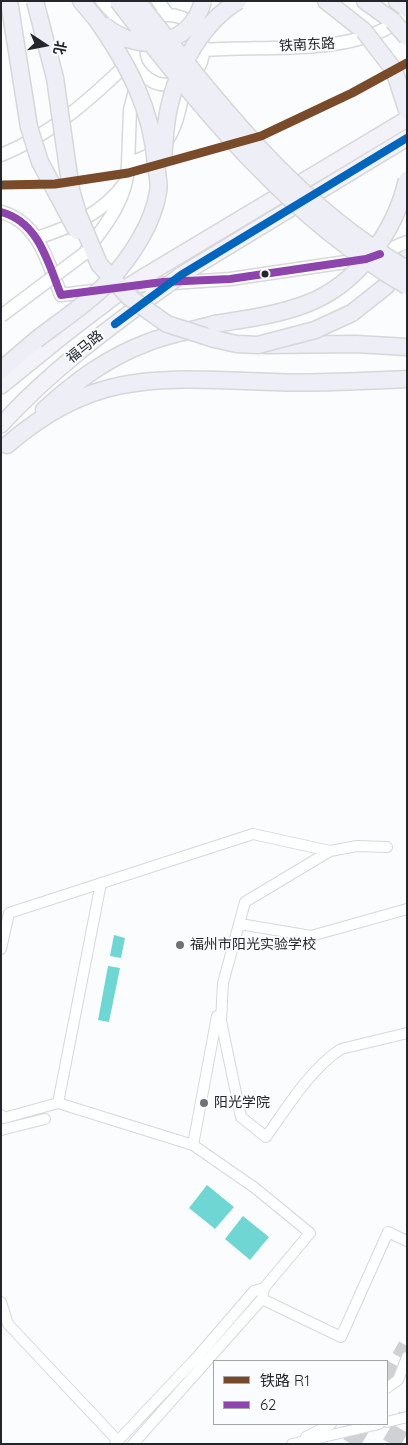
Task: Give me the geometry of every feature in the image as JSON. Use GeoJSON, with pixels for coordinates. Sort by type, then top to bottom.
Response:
{"type":"FeatureCollection","features":[{"type":"Feature","properties":{"kind":"highway"},"geometry":{"type":"LineString","coordinates":[[9,1],[22,94],[40,162],[67,214],[99,264],[129,297],[167,324],[214,339],[258,345],[356,344],[407,347]]}},
{"type":"Feature","properties":{"kind":"highway"},"geometry":{"type":"LineString","coordinates":[[35,1],[55,78],[71,190],[83,229],[99,264]]}},
{"type":"Feature","properties":{"kind":"highway"},"geometry":{"type":"LineString","coordinates":[[81,1],[119,52],[147,110],[154,142],[158,191]]}},
{"type":"Feature","properties":{"kind":"highway"},"geometry":{"type":"LineString","coordinates":[[118,1],[207,109],[268,178],[312,220],[344,246],[407,286]]}},
{"type":"Feature","properties":{"kind":"highway"},"geometry":{"type":"LineString","coordinates":[[137,1],[228,111],[286,176],[343,227],[407,269]]}},
{"type":"Feature","properties":{"kind":"highway"},"geometry":{"type":"LineString","coordinates":[[97,20],[115,34],[130,41],[146,44],[162,42],[177,36],[189,27],[198,17],[203,1]]}},
{"type":"Feature","properties":{"kind":"highway"},"geometry":{"type":"LineString","coordinates":[[1,370],[108,282],[136,245],[148,223],[158,191],[168,109],[174,87],[192,50],[214,19],[238,1]]}},
{"type":"Feature","properties":{"kind":"highway"},"geometry":{"type":"LineString","coordinates":[[326,1],[376,43],[394,70],[407,110]]}},
{"type":"Feature","properties":{"kind":"highway"},"geometry":{"type":"LineString","coordinates":[[365,1],[394,21],[407,37]]}},
{"type":"Feature","properties":{"kind":"highway"},"geometry":{"type":"LineString","coordinates":[[396,1],[407,9]]}},
{"type":"Feature","properties":{"kind":"highway"},"geometry":{"type":"LineString","coordinates":[[4,448],[74,383],[106,361],[150,341],[216,324],[290,309],[308,303],[338,286],[371,255],[386,233],[400,204],[407,180]]}},
{"type":"Feature","properties":{"kind":"highway"},"geometry":{"type":"LineString","coordinates":[[258,345],[314,330],[352,312],[386,286],[407,258]]}},
{"type":"Feature","properties":{"kind":"highway"},"geometry":{"type":"LineString","coordinates":[[4,448],[33,423],[98,391],[138,381],[208,380],[322,383],[407,379]]}},
{"type":"Feature","properties":{"kind":"main road","name":"福马路"},"geometry":{"type":"LineString","coordinates":[[1,386],[61,336],[124,289],[407,119]]}},
{"type":"Feature","properties":{"kind":"main road","name":"福马路"},"geometry":{"type":"LineString","coordinates":[[1,425],[23,401],[86,345],[181,275],[407,138]]}},
{"type":"Feature","properties":{"kind":"street"},"geometry":{"type":"LineString","coordinates":[[102,1],[135,38]]}},
{"type":"Feature","properties":{"kind":"street"},"geometry":{"type":"LineString","coordinates":[[158,1],[168,15]]}},
{"type":"Feature","properties":{"kind":"street"},"geometry":{"type":"LineString","coordinates":[[168,15],[190,22],[199,35],[202,50],[197,68],[183,81],[164,85],[155,83],[140,71],[133,57],[135,38],[148,21],[168,15]]}},
{"type":"Feature","properties":{"kind":"street","name":"铁南东路"},"geometry":{"type":"LineString","coordinates":[[202,50],[314,46],[347,42],[378,33],[407,17]]}},
{"type":"Feature","properties":{"kind":"street"},"geometry":{"type":"LineString","coordinates":[[1,155],[30,142],[69,114],[133,57]]}},
{"type":"Feature","properties":{"kind":"street"},"geometry":{"type":"LineString","coordinates":[[1,316],[85,253],[113,215],[125,183],[128,164],[130,110],[140,71]]}},
{"type":"Feature","properties":{"kind":"street"},"geometry":{"type":"LineString","coordinates":[[128,164],[158,151],[171,133],[183,96],[183,81]]}},
{"type":"Feature","properties":{"kind":"street"},"geometry":{"type":"LineString","coordinates":[[38,238],[67,229],[90,216],[112,199],[125,183]]}},
{"type":"Feature","properties":{"kind":"street"},"geometry":{"type":"LineString","coordinates":[[1,212],[19,219],[38,238],[61,295],[163,282],[230,279],[366,259],[407,242]]}},
{"type":"Feature","properties":{"kind":"street"},"geometry":{"type":"LineString","coordinates":[[1,949],[9,913],[254,834],[330,851]]}},
{"type":"Feature","properties":{"kind":"street"},"geometry":{"type":"LineString","coordinates":[[193,1145],[223,983],[245,902],[330,851],[357,846],[387,847]]}},
{"type":"Feature","properties":{"kind":"street"},"geometry":{"type":"LineString","coordinates":[[58,1103],[101,883]]}},
{"type":"Feature","properties":{"kind":"street"},"geometry":{"type":"LineString","coordinates":[[240,924],[311,936],[407,909]]}},
{"type":"Feature","properties":{"kind":"street"},"geometry":{"type":"LineString","coordinates":[[223,983],[220,1020],[242,1117],[266,1137],[316,1071],[333,1054],[340,1049],[407,1033]]}},
{"type":"Feature","properties":{"kind":"street"},"geometry":{"type":"LineString","coordinates":[[1,1115],[4,1118],[58,1103],[193,1145],[255,1188],[310,1233],[264,1288],[262,1298],[157,1420],[133,1444]]}},
{"type":"Feature","properties":{"kind":"street"},"geometry":{"type":"LineString","coordinates":[[1,1130],[45,1119]]}},
{"type":"Feature","properties":{"kind":"street"},"geometry":{"type":"LineString","coordinates":[[262,1298],[341,1337],[388,1232],[407,1241]]}},
{"type":"Feature","properties":{"kind":"street"},"geometry":{"type":"LineString","coordinates":[[1,1302],[8,1324],[117,1443],[254,1291],[264,1288]]}},
{"type":"Feature","properties":{"kind":"street"},"geometry":{"type":"LineString","coordinates":[[388,1387],[398,1380],[407,1357]]}},
{"type":"Feature","properties":{"kind":"street"},"geometry":{"type":"LineString","coordinates":[[146,1413],[157,1420]]}},
{"type":"Feature","properties":{"kind":"street"},"geometry":{"type":"LineString","coordinates":[[388,1422],[407,1417]]}},
{"type":"Feature","properties":{"kind":"street"},"geometry":{"type":"LineString","coordinates":[[292,1444],[329,1425]]}},
{"type":"Feature","properties":{"kind":"street"},"geometry":{"type":"LineString","coordinates":[[292,1444],[375,1425]]}},
{"type":"Feature","properties":{"kind":"water"},"geometry":{"type":"Polygon","coordinates":[[[114,935],[125,938],[121,958],[110,956],[114,935]]]}},
{"type":"Feature","properties":{"kind":"water"},"geometry":{"type":"Polygon","coordinates":[[[108,966],[120,968],[109,1022],[98,1020],[108,966]]]}},
{"type":"Feature","properties":{"kind":"water"},"geometry":{"type":"Polygon","coordinates":[[[207,1185],[234,1207],[215,1229],[189,1208],[207,1185]]]}},
{"type":"Feature","properties":{"kind":"water"},"geometry":{"type":"Polygon","coordinates":[[[243,1216],[269,1237],[250,1260],[225,1239],[243,1216]]]}},
{"type":"Feature","properties":{"kind":"tunnel"},"geometry":{"type":"LineString","coordinates":[[388,1379],[407,1346]]}},
{"type":"Feature","properties":{"kind":"tunnel"},"geometry":{"type":"LineString","coordinates":[[391,1444],[407,1416]]}},
{"type":"Feature","properties":{"kind":"tunnel"},"geometry":{"type":"LineString","coordinates":[[351,1444],[362,1425]]}},
{"type":"Feature","properties":{"kind":"rail line","name":"R1"},"geometry":{"type":"LineString","coordinates":[[1,185],[55,184],[128,173],[261,136],[352,93],[407,63]]}},
{"type":"Feature","properties":{"kind":"transit line"},"geometry":{"type":"LineString","coordinates":[[115,324],[181,275],[407,138]]}},
{"type":"Feature","properties":{"kind":"transit line","name":"62"},"geometry":{"type":"LineString","coordinates":[[1,212],[14,217],[33,234],[46,257],[61,295],[163,282],[230,279],[366,259],[380,254]]}},
{"type":"Feature","properties":{"kind":"place","name":"福州市阳光实验学校"},"geometry":{"type":"Point","coordinates":[180,945]}},
{"type":"Feature","properties":{"kind":"place","name":"阳光学院"},"geometry":{"type":"Point","coordinates":[204,1103]}}]}
